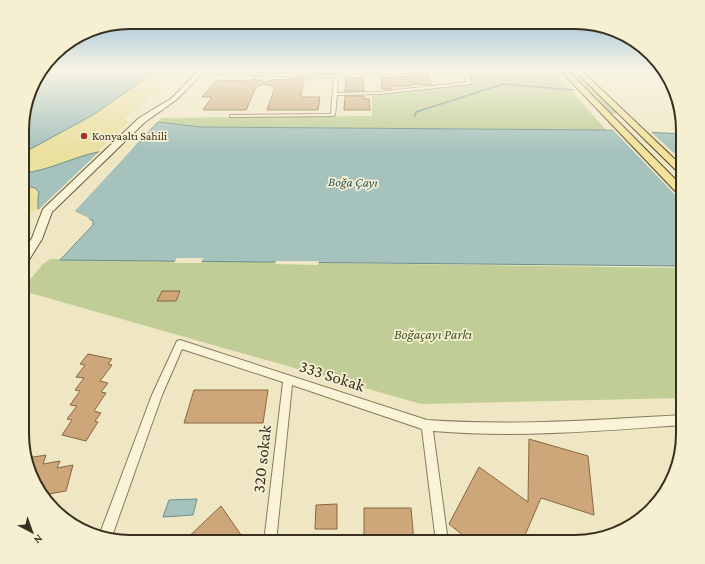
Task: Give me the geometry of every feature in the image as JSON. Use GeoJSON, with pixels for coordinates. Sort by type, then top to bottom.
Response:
{"type":"FeatureCollection","features":[{"type":"Feature","properties":{"kind":"main road"},"geometry":{"type":"LineString","coordinates":[[29,252],[38,239],[47,211],[142,120],[177,96]]}},
{"type":"Feature","properties":{"kind":"main road"},"geometry":{"type":"LineString","coordinates":[[588,96],[676,186]]}},
{"type":"Feature","properties":{"kind":"main road"},"geometry":{"type":"LineString","coordinates":[[604,96],[676,165]]}},
{"type":"Feature","properties":{"kind":"street"},"geometry":{"type":"LineString","coordinates":[[232,116],[333,115],[334,96]]}},
{"type":"Feature","properties":{"kind":"street","name":"333 Sokak"},"geometry":{"type":"LineString","coordinates":[[107,532],[156,395],[180,344],[427,425],[466,429],[587,426],[676,420]]}},
{"type":"Feature","properties":{"kind":"street","name":"320 sokak"},"geometry":{"type":"LineString","coordinates":[[271,535],[288,379]]}},
{"type":"Feature","properties":{"kind":"street"},"geometry":{"type":"LineString","coordinates":[[427,425],[441,535]]}},
{"type":"Feature","properties":{"kind":"green space"},"geometry":{"type":"Polygon","coordinates":[[[372,96],[576,96],[606,130],[200,127],[158,122],[161,118],[372,116],[372,96]]]}},
{"type":"Feature","properties":{"kind":"green space"},"geometry":{"type":"Polygon","coordinates":[[[594,96],[600,96],[618,114],[612,114],[594,96]]]}},
{"type":"Feature","properties":{"kind":"green space","name":"Boğaçayı Parkı"},"geometry":{"type":"Polygon","coordinates":[[[50,259],[676,268],[676,398],[421,404],[29,293],[29,281],[43,264],[50,259]]]}},
{"type":"Feature","properties":{"kind":"sand","name":"Konyaaltı Sahili"},"geometry":{"type":"Polygon","coordinates":[[[120,96],[151,96],[124,119],[130,121],[29,214],[29,150],[93,115],[120,96]]]}},
{"type":"Feature","properties":{"kind":"water"},"geometry":{"type":"Polygon","coordinates":[[[35,96],[120,96],[93,115],[29,150],[30,117],[35,96]]]}},
{"type":"Feature","properties":{"kind":"water","name":"Boğa Çayı"},"geometry":{"type":"Polygon","coordinates":[[[158,122],[200,127],[606,130],[676,134],[676,266],[60,260],[93,225],[93,221],[75,211],[38,209],[39,192],[35,188],[29,186],[29,172],[42,170],[98,152],[132,149],[158,122]]]}},
{"type":"Feature","properties":{"kind":"water"},"geometry":{"type":"Polygon","coordinates":[[[197,499],[193,515],[163,517],[169,500],[197,499]]]}},
{"type":"Feature","properties":{"kind":"pier"},"geometry":{"type":"Polygon","coordinates":[[[156,120],[159,120],[75,211],[89,218],[88,220],[75,213],[37,211],[101,150],[131,147],[156,120]]]}},
{"type":"Feature","properties":{"kind":"pier"},"geometry":{"type":"Polygon","coordinates":[[[612,129],[650,131],[676,155],[676,196],[612,129]]]}},
{"type":"Feature","properties":{"kind":"pier"},"geometry":{"type":"Polygon","coordinates":[[[177,258],[203,258],[201,263],[174,263],[177,258]]]}},
{"type":"Feature","properties":{"kind":"pier"},"geometry":{"type":"Polygon","coordinates":[[[276,261],[319,261],[318,265],[275,264],[276,261]]]}},
{"type":"Feature","properties":{"kind":"building"},"geometry":{"type":"Polygon","coordinates":[[[252,96],[246,110],[203,110],[212,97],[202,97],[252,96]]]}},
{"type":"Feature","properties":{"kind":"building"},"geometry":{"type":"Polygon","coordinates":[[[272,96],[320,97],[318,110],[267,110],[272,96]]]}},
{"type":"Feature","properties":{"kind":"building"},"geometry":{"type":"Polygon","coordinates":[[[345,96],[364,96],[364,99],[369,99],[370,110],[344,110],[345,96]]]}},
{"type":"Feature","properties":{"kind":"building"},"geometry":{"type":"Polygon","coordinates":[[[162,291],[180,291],[176,301],[157,301],[162,291]]]}},
{"type":"Feature","properties":{"kind":"building"},"geometry":{"type":"Polygon","coordinates":[[[88,354],[112,359],[108,364],[112,365],[100,381],[108,383],[101,392],[106,393],[94,411],[101,413],[95,421],[98,422],[86,441],[62,435],[72,420],[67,419],[77,406],[70,405],[80,391],[75,390],[84,378],[76,377],[85,365],[80,364],[88,354]]]}},
{"type":"Feature","properties":{"kind":"building"},"geometry":{"type":"Polygon","coordinates":[[[194,390],[268,390],[263,423],[184,423],[194,390]]]}},
{"type":"Feature","properties":{"kind":"building"},"geometry":{"type":"Polygon","coordinates":[[[529,439],[588,456],[594,515],[541,498],[525,535],[462,535],[449,524],[479,467],[528,502],[529,439]]]}},
{"type":"Feature","properties":{"kind":"building"},"geometry":{"type":"Polygon","coordinates":[[[46,455],[43,464],[60,461],[57,468],[73,465],[66,491],[49,494],[39,479],[32,457],[46,455]]]}},
{"type":"Feature","properties":{"kind":"building"},"geometry":{"type":"Polygon","coordinates":[[[337,504],[337,529],[315,529],[316,505],[337,504]]]}},
{"type":"Feature","properties":{"kind":"building"},"geometry":{"type":"Polygon","coordinates":[[[221,506],[241,535],[190,535],[221,506]]]}},
{"type":"Feature","properties":{"kind":"building"},"geometry":{"type":"Polygon","coordinates":[[[364,508],[411,508],[413,535],[364,535],[364,508]]]}},
{"type":"Feature","properties":{"kind":"waterway"},"geometry":{"type":"LineString","coordinates":[[415,116],[416,112],[465,96]]}},
{"type":"Feature","properties":{"kind":"place","name":"Konyaaltı Sahili"},"geometry":{"type":"Point","coordinates":[84,136]}}]}
